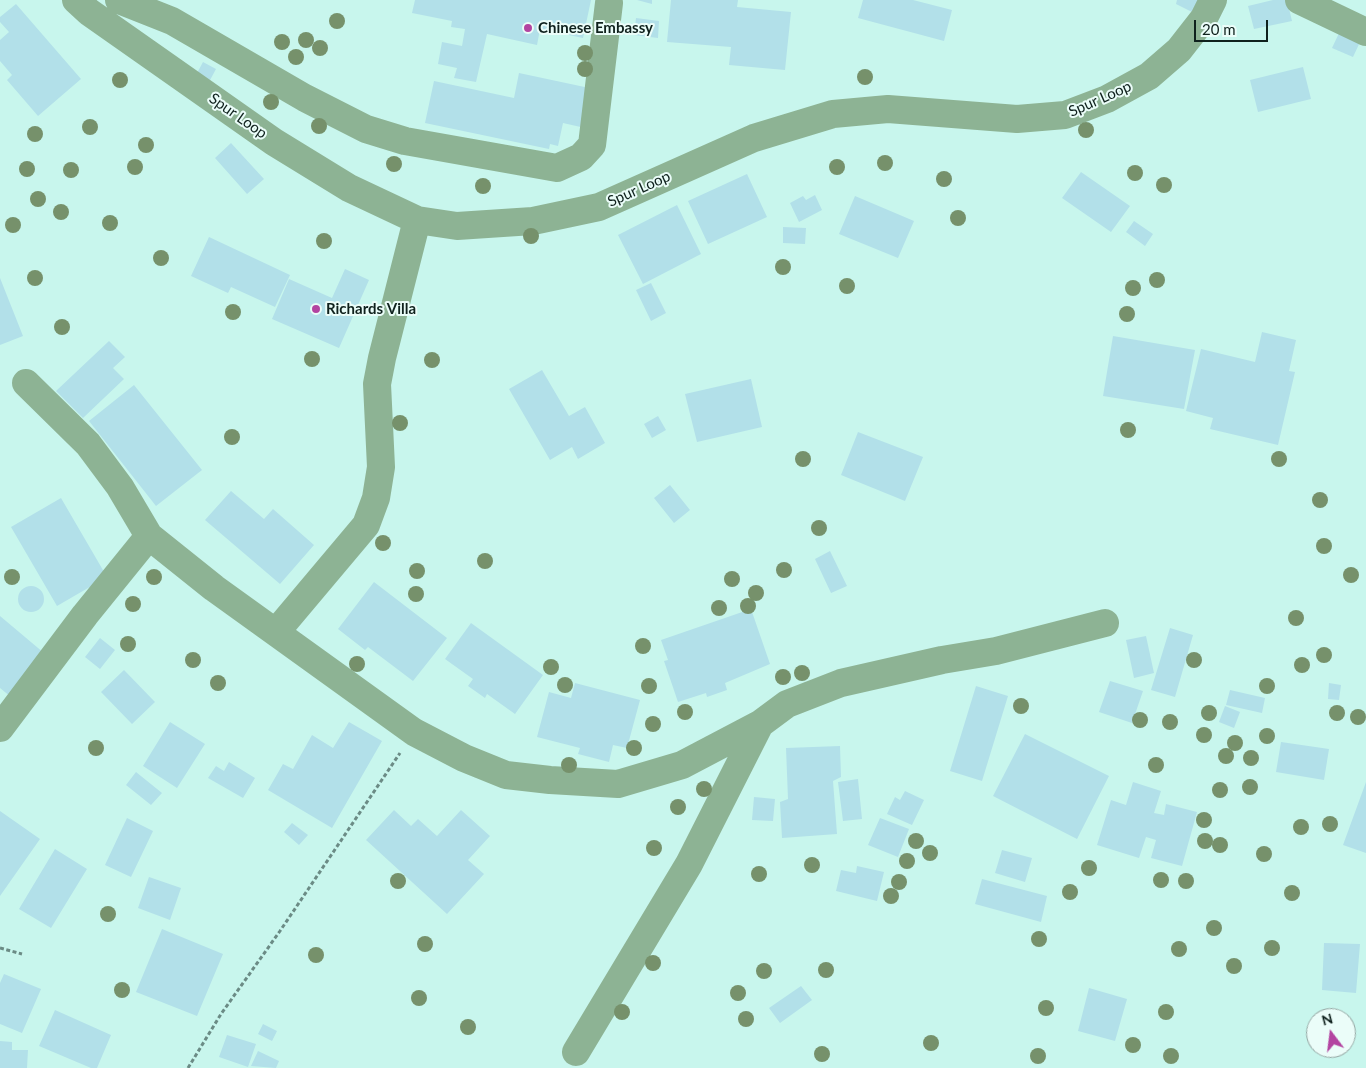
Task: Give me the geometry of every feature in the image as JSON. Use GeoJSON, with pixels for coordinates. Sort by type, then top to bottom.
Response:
{"type":"FeatureCollection","features":[{"type":"Feature","properties":{"kind":"street","name":"Spur Loop"},"geometry":{"type":"LineString","coordinates":[[76,0],[89,12],[274,142],[349,188],[417,220],[457,226],[533,221],[599,207],[754,138],[833,114],[888,109],[1017,119],[1065,115],[1107,99],[1148,76],[1179,50],[1204,18],[1213,0]]}},
{"type":"Feature","properties":{"kind":"street"},"geometry":{"type":"LineString","coordinates":[[119,0],[172,21],[304,98],[366,129],[405,141],[556,168],[581,157],[592,145],[609,3]]}},
{"type":"Feature","properties":{"kind":"street"},"geometry":{"type":"LineString","coordinates":[[1299,0],[1366,32]]}},
{"type":"Feature","properties":{"kind":"street"},"geometry":{"type":"LineString","coordinates":[[276,632],[366,525],[376,498],[381,467],[378,384],[382,358],[417,220]]}},
{"type":"Feature","properties":{"kind":"street"},"geometry":{"type":"LineString","coordinates":[[26,383],[88,444],[120,487],[149,536],[178,562],[414,732],[464,758],[506,775],[618,784],[682,765],[760,724],[787,704],[841,683],[942,660],[996,651],[1105,623]]}},
{"type":"Feature","properties":{"kind":"street"},"geometry":{"type":"LineString","coordinates":[[0,728],[85,615],[149,536]]}},
{"type":"Feature","properties":{"kind":"street"},"geometry":{"type":"LineString","coordinates":[[576,1052],[689,864],[760,724]]}},
{"type":"Feature","properties":{"kind":"path"},"geometry":{"type":"LineString","coordinates":[[188,1068],[221,1014],[280,932],[414,732]]}},
{"type":"Feature","properties":{"kind":"path"},"geometry":{"type":"LineString","coordinates":[[0,948],[22,954]]}},
{"type":"Feature","properties":{"kind":"building"},"geometry":{"type":"Polygon","coordinates":[[[415,0],[591,0],[583,38],[540,29],[537,45],[487,34],[476,82],[454,78],[457,68],[438,64],[442,42],[462,46],[465,29],[451,27],[452,21],[412,13],[415,0]]]}},
{"type":"Feature","properties":{"kind":"building"},"geometry":{"type":"Polygon","coordinates":[[[637,0],[652,0],[652,4],[637,0]]]}},
{"type":"Feature","properties":{"kind":"building"},"geometry":{"type":"Polygon","coordinates":[[[671,0],[738,0],[737,7],[791,12],[785,70],[729,65],[731,47],[667,42],[671,0]]]}},
{"type":"Feature","properties":{"kind":"building"},"geometry":{"type":"Polygon","coordinates":[[[863,0],[913,0],[952,10],[944,41],[858,18],[863,0]]]}},
{"type":"Feature","properties":{"kind":"building"},"geometry":{"type":"Polygon","coordinates":[[[1177,0],[1205,0],[1198,15],[1176,4],[1177,0]]]}},
{"type":"Feature","properties":{"kind":"building"},"geometry":{"type":"Polygon","coordinates":[[[1273,0],[1287,0],[1292,21],[1254,29],[1248,6],[1273,0]]]}},
{"type":"Feature","properties":{"kind":"building"},"geometry":{"type":"Polygon","coordinates":[[[16,4],[81,79],[38,116],[7,80],[12,75],[0,61],[0,40],[9,32],[0,22],[0,17],[16,4]]]}},
{"type":"Feature","properties":{"kind":"building"},"geometry":{"type":"Polygon","coordinates":[[[636,18],[659,21],[658,38],[634,35],[636,18]]]}},
{"type":"Feature","properties":{"kind":"building"},"geometry":{"type":"Polygon","coordinates":[[[1340,31],[1361,40],[1353,57],[1332,48],[1340,31]]]}},
{"type":"Feature","properties":{"kind":"building"},"geometry":{"type":"Polygon","coordinates":[[[203,62],[216,69],[209,82],[196,75],[203,62]]]}},
{"type":"Feature","properties":{"kind":"building"},"geometry":{"type":"Polygon","coordinates":[[[1303,67],[1311,99],[1258,112],[1250,80],[1303,67]]]}},
{"type":"Feature","properties":{"kind":"building"},"geometry":{"type":"Polygon","coordinates":[[[519,73],[594,89],[585,128],[563,123],[558,146],[550,144],[549,149],[425,123],[434,81],[514,98],[519,73]]]}},
{"type":"Feature","properties":{"kind":"building"},"geometry":{"type":"Polygon","coordinates":[[[231,143],[264,179],[247,194],[215,158],[231,143]]]}},
{"type":"Feature","properties":{"kind":"building"},"geometry":{"type":"Polygon","coordinates":[[[1081,172],[1130,206],[1111,232],[1062,198],[1081,172]]]}},
{"type":"Feature","properties":{"kind":"building"},"geometry":{"type":"Polygon","coordinates":[[[747,174],[767,217],[708,244],[688,201],[747,174]]]}},
{"type":"Feature","properties":{"kind":"building"},"geometry":{"type":"Polygon","coordinates":[[[815,195],[822,210],[799,222],[790,203],[803,196],[806,200],[815,195]]]}},
{"type":"Feature","properties":{"kind":"building"},"geometry":{"type":"Polygon","coordinates":[[[855,196],[914,221],[898,258],[839,234],[855,196]]]}},
{"type":"Feature","properties":{"kind":"building"},"geometry":{"type":"Polygon","coordinates":[[[677,205],[701,254],[643,284],[618,235],[677,205]]]}},
{"type":"Feature","properties":{"kind":"building"},"geometry":{"type":"Polygon","coordinates":[[[1134,221],[1153,234],[1145,246],[1126,232],[1134,221]]]}},
{"type":"Feature","properties":{"kind":"building"},"geometry":{"type":"Polygon","coordinates":[[[783,227],[806,228],[805,244],[783,243],[783,227]]]}},
{"type":"Feature","properties":{"kind":"building"},"geometry":{"type":"Polygon","coordinates":[[[209,237],[290,275],[275,307],[231,287],[228,293],[191,276],[209,237]]]}},
{"type":"Feature","properties":{"kind":"building","name":"Richards Villa"},"geometry":{"type":"Polygon","coordinates":[[[345,269],[369,280],[339,348],[272,319],[289,279],[332,298],[345,269]]]}},
{"type":"Feature","properties":{"kind":"building"},"geometry":{"type":"Polygon","coordinates":[[[0,278],[23,336],[0,345],[0,278]]]}},
{"type":"Feature","properties":{"kind":"building"},"geometry":{"type":"Polygon","coordinates":[[[651,283],[666,313],[651,321],[636,290],[651,283]]]}},
{"type":"Feature","properties":{"kind":"building"},"geometry":{"type":"Polygon","coordinates":[[[1262,332],[1296,340],[1289,371],[1295,372],[1278,445],[1210,429],[1213,418],[1186,411],[1201,349],[1255,362],[1262,332]]]}},
{"type":"Feature","properties":{"kind":"building"},"geometry":{"type":"Polygon","coordinates":[[[1113,336],[1195,350],[1184,409],[1103,396],[1113,336]]]}},
{"type":"Feature","properties":{"kind":"building"},"geometry":{"type":"Polygon","coordinates":[[[109,341],[125,357],[113,368],[124,379],[83,418],[56,391],[109,341]]]}},
{"type":"Feature","properties":{"kind":"building"},"geometry":{"type":"Polygon","coordinates":[[[542,370],[569,416],[585,407],[605,443],[578,459],[572,447],[550,460],[509,389],[542,370]]]}},
{"type":"Feature","properties":{"kind":"building"},"geometry":{"type":"Polygon","coordinates":[[[751,379],[762,427],[697,442],[685,394],[751,379]]]}},
{"type":"Feature","properties":{"kind":"building"},"geometry":{"type":"Polygon","coordinates":[[[134,385],[202,470],[156,506],[89,421],[134,385]]]}},
{"type":"Feature","properties":{"kind":"building"},"geometry":{"type":"Polygon","coordinates":[[[658,416],[666,430],[652,438],[644,424],[658,416]]]}},
{"type":"Feature","properties":{"kind":"building"},"geometry":{"type":"Polygon","coordinates":[[[858,432],[923,457],[905,501],[841,475],[858,432]]]}},
{"type":"Feature","properties":{"kind":"building"},"geometry":{"type":"Polygon","coordinates":[[[670,485],[690,510],[674,523],[654,498],[670,485]]]}},
{"type":"Feature","properties":{"kind":"building"},"geometry":{"type":"Polygon","coordinates":[[[231,491],[264,519],[273,509],[314,545],[280,584],[205,520],[231,491]]]}},
{"type":"Feature","properties":{"kind":"building"},"geometry":{"type":"Polygon","coordinates":[[[61,498],[107,577],[57,606],[11,527],[61,498]]]}},
{"type":"Feature","properties":{"kind":"building"},"geometry":{"type":"Polygon","coordinates":[[[830,551],[847,586],[831,593],[815,559],[830,551]]]}},
{"type":"Feature","properties":{"kind":"building"},"geometry":{"type":"Polygon","coordinates":[[[374,582],[447,638],[413,681],[368,647],[365,650],[338,629],[374,582]]]}},
{"type":"Feature","properties":{"kind":"building"},"geometry":{"type":"Polygon","coordinates":[[[31,586],[40,590],[44,599],[40,608],[31,612],[22,608],[18,599],[22,590],[31,586]]]}},
{"type":"Feature","properties":{"kind":"building"},"geometry":{"type":"Polygon","coordinates":[[[751,609],[770,664],[725,683],[727,690],[707,697],[706,693],[678,702],[664,661],[668,660],[661,640],[751,609]]]}},
{"type":"Feature","properties":{"kind":"building"},"geometry":{"type":"Polygon","coordinates":[[[0,616],[44,653],[11,697],[0,688],[0,616]]]}},
{"type":"Feature","properties":{"kind":"building"},"geometry":{"type":"Polygon","coordinates":[[[471,623],[543,675],[515,714],[487,694],[485,698],[468,686],[473,679],[445,659],[471,623]]]}},
{"type":"Feature","properties":{"kind":"building"},"geometry":{"type":"Polygon","coordinates":[[[1170,628],[1193,635],[1175,697],[1151,690],[1170,628]]]}},
{"type":"Feature","properties":{"kind":"building"},"geometry":{"type":"Polygon","coordinates":[[[1146,636],[1154,673],[1134,678],[1126,640],[1146,636]]]}},
{"type":"Feature","properties":{"kind":"building"},"geometry":{"type":"Polygon","coordinates":[[[100,638],[115,650],[100,669],[85,657],[100,638]]]}},
{"type":"Feature","properties":{"kind":"building"},"geometry":{"type":"Polygon","coordinates":[[[124,670],[155,702],[132,724],[101,692],[124,670]]]}},
{"type":"Feature","properties":{"kind":"building"},"geometry":{"type":"Polygon","coordinates":[[[1110,681],[1143,691],[1132,723],[1099,712],[1110,681]]]}},
{"type":"Feature","properties":{"kind":"building"},"geometry":{"type":"Polygon","coordinates":[[[575,683],[640,700],[627,748],[613,745],[609,762],[578,754],[580,748],[537,737],[549,692],[571,698],[575,683]]]}},
{"type":"Feature","properties":{"kind":"building"},"geometry":{"type":"Polygon","coordinates":[[[1329,683],[1341,685],[1339,700],[1328,699],[1329,683]]]}},
{"type":"Feature","properties":{"kind":"building"},"geometry":{"type":"Polygon","coordinates":[[[976,686],[1008,696],[982,781],[950,771],[976,686]]]}},
{"type":"Feature","properties":{"kind":"building"},"geometry":{"type":"Polygon","coordinates":[[[1230,690],[1265,698],[1262,713],[1226,705],[1230,690]]]}},
{"type":"Feature","properties":{"kind":"building"},"geometry":{"type":"Polygon","coordinates":[[[1225,706],[1240,712],[1234,728],[1219,722],[1225,706]]]}},
{"type":"Feature","properties":{"kind":"building"},"geometry":{"type":"Polygon","coordinates":[[[170,722],[205,744],[177,788],[143,766],[170,722]]]}},
{"type":"Feature","properties":{"kind":"building"},"geometry":{"type":"Polygon","coordinates":[[[349,722],[382,741],[332,828],[268,790],[283,764],[293,769],[312,735],[333,748],[349,722]]]}},
{"type":"Feature","properties":{"kind":"building"},"geometry":{"type":"Polygon","coordinates":[[[1025,734],[1109,776],[1077,839],[993,796],[1025,734]]]}},
{"type":"Feature","properties":{"kind":"building"},"geometry":{"type":"Polygon","coordinates":[[[1281,742],[1329,749],[1324,780],[1276,772],[1281,742]]]}},
{"type":"Feature","properties":{"kind":"building"},"geometry":{"type":"Polygon","coordinates":[[[840,746],[841,777],[833,781],[837,834],[782,838],[780,802],[788,799],[786,748],[840,746]]]}},
{"type":"Feature","properties":{"kind":"building"},"geometry":{"type":"Polygon","coordinates":[[[229,762],[255,778],[243,798],[208,778],[216,766],[224,771],[229,762]]]}},
{"type":"Feature","properties":{"kind":"building"},"geometry":{"type":"Polygon","coordinates":[[[136,772],[162,793],[151,805],[126,785],[136,772]]]}},
{"type":"Feature","properties":{"kind":"building"},"geometry":{"type":"Polygon","coordinates":[[[858,779],[862,819],[843,821],[838,782],[858,779]]]}},
{"type":"Feature","properties":{"kind":"building"},"geometry":{"type":"Polygon","coordinates":[[[1133,782],[1161,791],[1154,813],[1164,815],[1166,804],[1197,812],[1182,866],[1151,858],[1156,840],[1146,837],[1139,858],[1097,845],[1111,800],[1126,805],[1133,782]]]}},
{"type":"Feature","properties":{"kind":"building"},"geometry":{"type":"Polygon","coordinates":[[[1366,782],[1366,853],[1343,845],[1366,782]]]}},
{"type":"Feature","properties":{"kind":"building"},"geometry":{"type":"Polygon","coordinates":[[[905,791],[924,800],[912,825],[887,814],[895,797],[900,800],[905,791]]]}},
{"type":"Feature","properties":{"kind":"building"},"geometry":{"type":"Polygon","coordinates":[[[754,797],[775,799],[773,821],[752,820],[754,797]]]}},
{"type":"Feature","properties":{"kind":"building"},"geometry":{"type":"Polygon","coordinates":[[[394,810],[411,826],[418,819],[437,836],[461,810],[490,836],[468,860],[484,874],[447,914],[366,840],[394,810]]]}},
{"type":"Feature","properties":{"kind":"building"},"geometry":{"type":"Polygon","coordinates":[[[0,811],[40,839],[0,896],[0,811]]]}},
{"type":"Feature","properties":{"kind":"building"},"geometry":{"type":"Polygon","coordinates":[[[127,818],[153,831],[131,877],[105,865],[127,818]]]}},
{"type":"Feature","properties":{"kind":"building"},"geometry":{"type":"Polygon","coordinates":[[[880,818],[909,829],[898,857],[868,845],[880,818]]]}},
{"type":"Feature","properties":{"kind":"building"},"geometry":{"type":"Polygon","coordinates":[[[292,823],[308,835],[299,845],[284,832],[292,823]]]}},
{"type":"Feature","properties":{"kind":"building"},"geometry":{"type":"Polygon","coordinates":[[[55,849],[87,869],[51,928],[19,909],[55,849]]]}},
{"type":"Feature","properties":{"kind":"building"},"geometry":{"type":"Polygon","coordinates":[[[1002,850],[1032,858],[1025,882],[995,873],[1002,850]]]}},
{"type":"Feature","properties":{"kind":"building"},"geometry":{"type":"Polygon","coordinates":[[[857,866],[884,872],[877,901],[836,891],[841,870],[856,873],[857,866]]]}},
{"type":"Feature","properties":{"kind":"building"},"geometry":{"type":"Polygon","coordinates":[[[149,877],[181,888],[170,920],[138,908],[149,877]]]}},
{"type":"Feature","properties":{"kind":"building"},"geometry":{"type":"Polygon","coordinates":[[[982,879],[1047,896],[1041,922],[975,904],[982,879]]]}},
{"type":"Feature","properties":{"kind":"building"},"geometry":{"type":"Polygon","coordinates":[[[162,929],[223,954],[197,1016],[136,992],[162,929]]]}},
{"type":"Feature","properties":{"kind":"building"},"geometry":{"type":"Polygon","coordinates":[[[1324,943],[1360,944],[1356,993],[1322,990],[1324,943]]]}},
{"type":"Feature","properties":{"kind":"building"},"geometry":{"type":"Polygon","coordinates":[[[4,974],[41,989],[22,1033],[0,1024],[0,983],[4,974]]]}},
{"type":"Feature","properties":{"kind":"building"},"geometry":{"type":"Polygon","coordinates":[[[801,986],[812,1000],[780,1023],[769,1008],[801,986]]]}},
{"type":"Feature","properties":{"kind":"building"},"geometry":{"type":"Polygon","coordinates":[[[1089,988],[1127,999],[1115,1041],[1078,1031],[1089,988]]]}},
{"type":"Feature","properties":{"kind":"building"},"geometry":{"type":"Polygon","coordinates":[[[55,1010],[111,1035],[97,1068],[91,1068],[39,1046],[55,1010]]]}},
{"type":"Feature","properties":{"kind":"building"},"geometry":{"type":"Polygon","coordinates":[[[263,1024],[277,1031],[272,1041],[258,1034],[263,1024]]]}},
{"type":"Feature","properties":{"kind":"building"},"geometry":{"type":"Polygon","coordinates":[[[227,1035],[256,1044],[248,1067],[219,1057],[227,1035]]]}},
{"type":"Feature","properties":{"kind":"building"},"geometry":{"type":"Polygon","coordinates":[[[0,1041],[12,1042],[12,1050],[28,1050],[27,1068],[0,1068],[0,1041]]]}},
{"type":"Feature","properties":{"kind":"building"},"geometry":{"type":"Polygon","coordinates":[[[258,1051],[279,1061],[276,1068],[251,1066],[258,1051]]]}},
{"type":"Feature","properties":{"kind":"place","name":"Chinese Embassy"},"geometry":{"type":"Point","coordinates":[528,28]}},
{"type":"Feature","properties":{"kind":"place","name":"Richards Villa"},"geometry":{"type":"Point","coordinates":[316,309]}}]}
